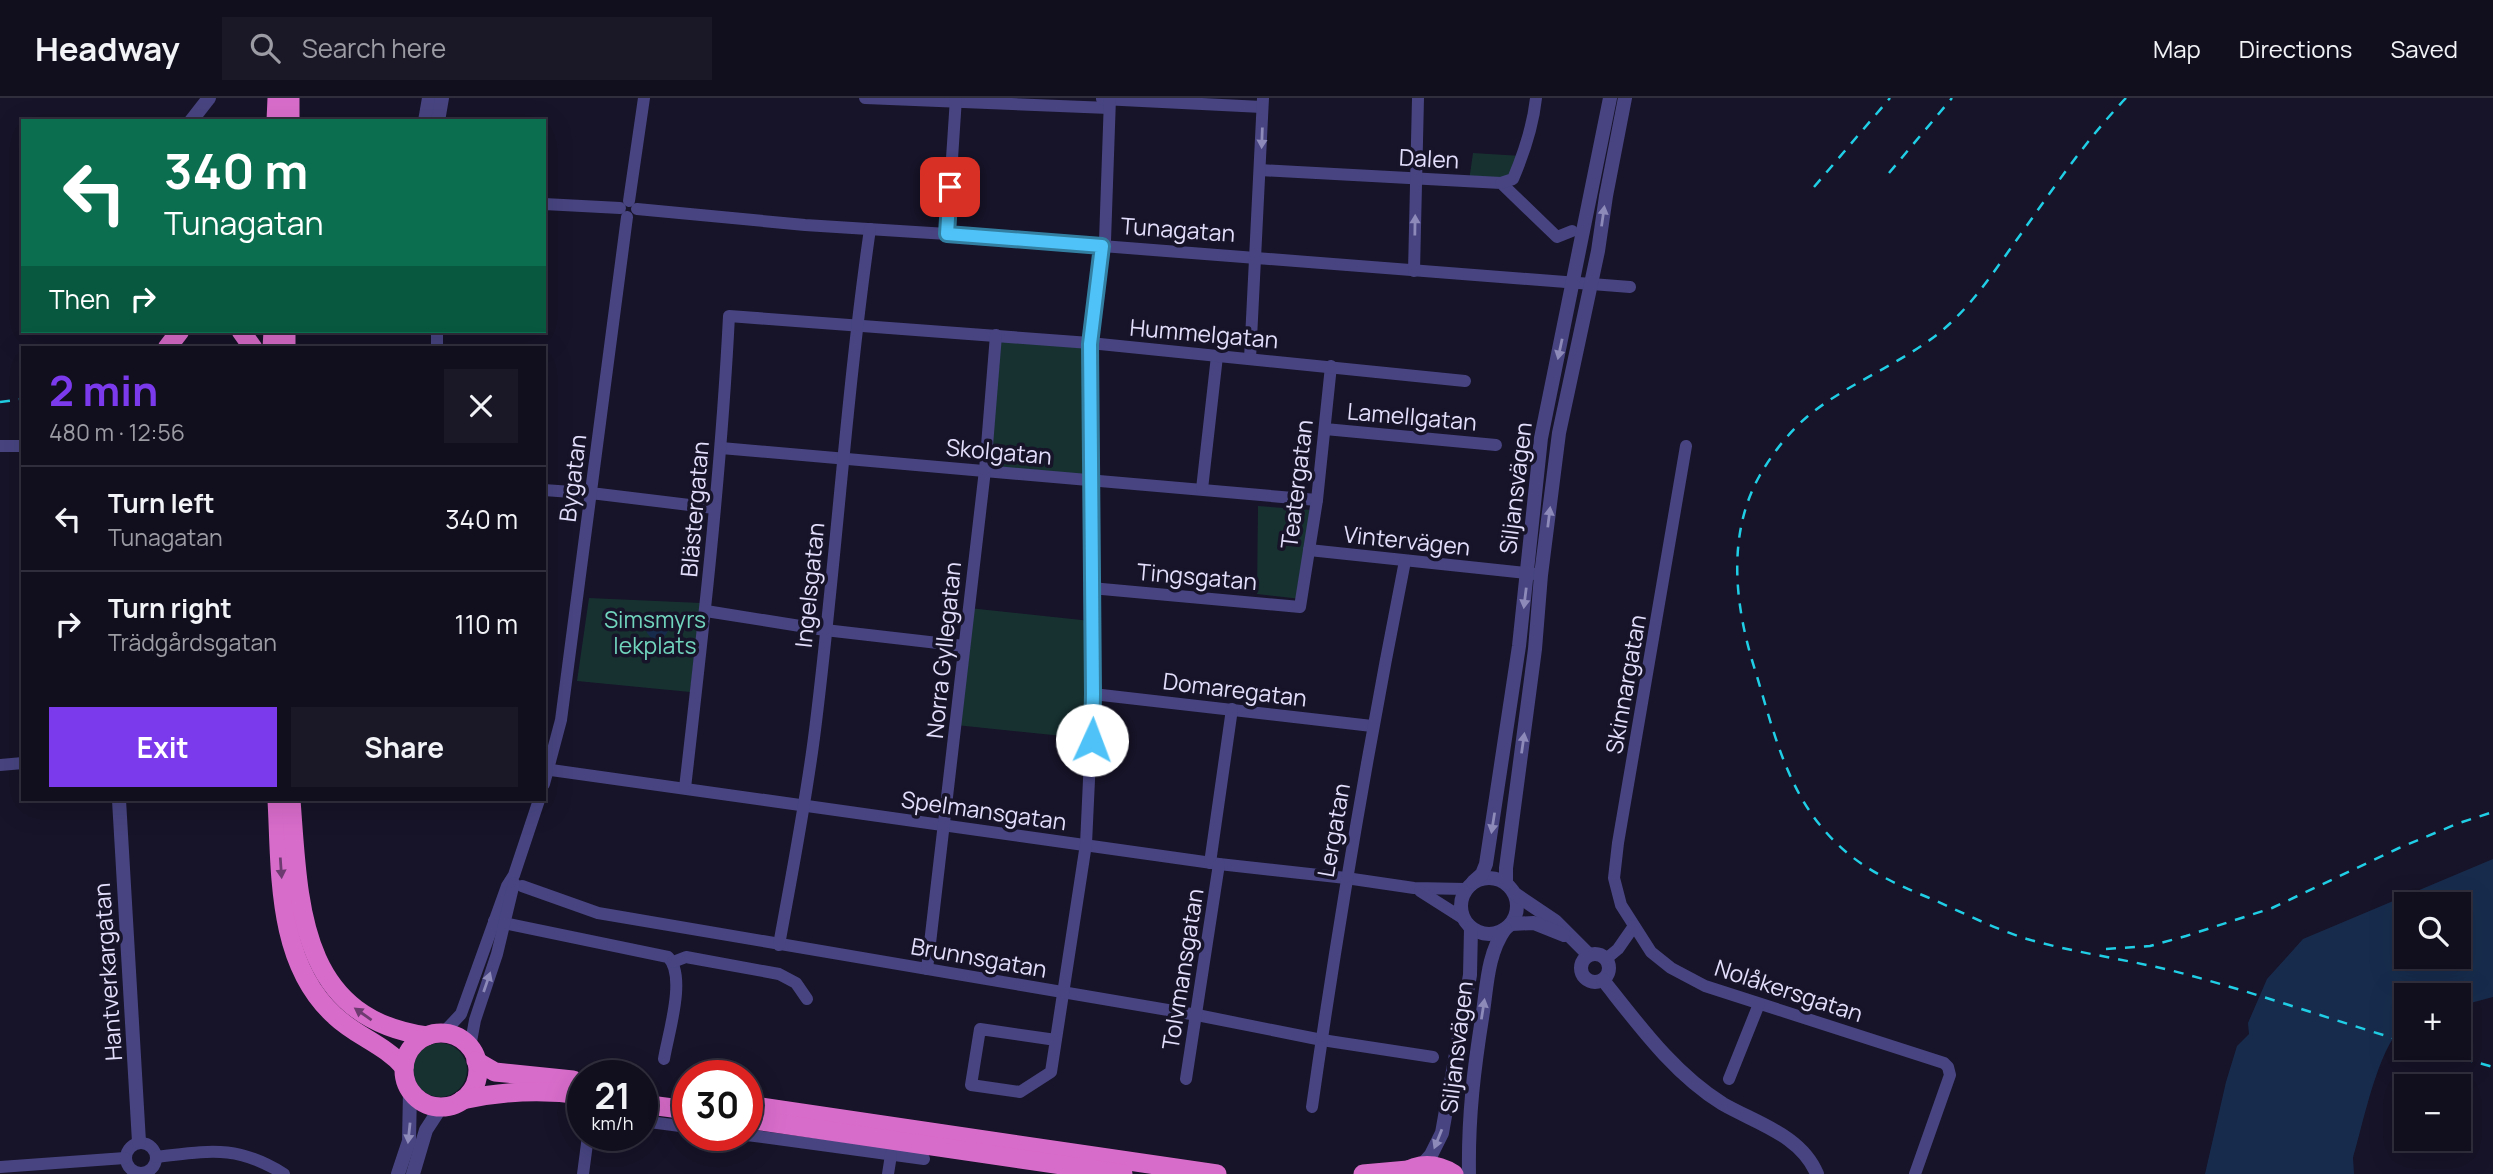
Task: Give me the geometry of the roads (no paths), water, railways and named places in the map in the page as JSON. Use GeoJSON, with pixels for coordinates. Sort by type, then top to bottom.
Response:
{"type":"FeatureCollection","features":[{"type":"Feature","properties":{"kind":"highway"},"geometry":{"type":"LineString","coordinates":[[276,119],[277,98]]}},
{"type":"Feature","properties":{"kind":"highway"},"geometry":{"type":"LineString","coordinates":[[290,98],[290,119]]}},
{"type":"Feature","properties":{"kind":"highway"},"geometry":{"type":"LineString","coordinates":[[277,801],[286,915],[301,967],[311,986],[334,1015],[404,1066]]}},
{"type":"Feature","properties":{"kind":"highway"},"geometry":{"type":"LineString","coordinates":[[291,801],[300,901],[305,924],[322,968],[343,998],[373,1021],[403,1032],[455,1036],[495,1072],[567,1080]]}},
{"type":"Feature","properties":{"kind":"highway"},"geometry":{"type":"LineString","coordinates":[[435,1034],[417,1042],[409,1050],[404,1066],[410,1091],[423,1103],[441,1107],[489,1094],[533,1090],[567,1093]]}},
{"type":"Feature","properties":{"kind":"highway"},"geometry":{"type":"LineString","coordinates":[[462,1100],[474,1086],[477,1073],[473,1054]]}},
{"type":"Feature","properties":{"kind":"highway"},"geometry":{"type":"LineString","coordinates":[[763,1107],[1217,1174]]}},
{"type":"Feature","properties":{"kind":"highway"},"geometry":{"type":"LineString","coordinates":[[763,1121],[1123,1174]]}},
{"type":"Feature","properties":{"kind":"highway"},"geometry":{"type":"LineString","coordinates":[[1363,1174],[1437,1166],[1454,1174]]}},
{"type":"Feature","properties":{"kind":"street"},"geometry":{"type":"LineString","coordinates":[[193,119],[209,98]]}},
{"type":"Feature","properties":{"kind":"street"},"geometry":{"type":"LineString","coordinates":[[425,119],[429,98]]}},
{"type":"Feature","properties":{"kind":"street"},"geometry":{"type":"LineString","coordinates":[[438,119],[442,98]]}},
{"type":"Feature","properties":{"kind":"street","name":"Bygatan"},"geometry":{"type":"LineString","coordinates":[[546,770],[561,720],[644,98]]}},
{"type":"Feature","properties":{"kind":"street"},"geometry":{"type":"LineString","coordinates":[[865,98],[1263,102],[1250,359]]}},
{"type":"Feature","properties":{"kind":"street"},"geometry":{"type":"LineString","coordinates":[[1414,271],[1418,98]]}},
{"type":"Feature","properties":{"kind":"street"},"geometry":{"type":"LineString","coordinates":[[1536,98],[1534,116],[1513,179],[1501,183],[1557,237],[1572,231]]}},
{"type":"Feature","properties":{"kind":"street","name":"Siljansvägen"},"geometry":{"type":"LineString","coordinates":[[1511,889],[1506,868],[1535,649],[1535,574],[1541,438],[1610,98]]}},
{"type":"Feature","properties":{"kind":"street","name":"Siljansvägen"},"geometry":{"type":"LineString","coordinates":[[1469,886],[1482,874],[1486,864],[1559,433],[1591,283],[1625,98]]}},
{"type":"Feature","properties":{"kind":"street"},"geometry":{"type":"LineString","coordinates":[[947,234],[956,100]]}},
{"type":"Feature","properties":{"kind":"street"},"geometry":{"type":"LineString","coordinates":[[1056,1040],[979,1029],[971,1084],[1020,1092],[1051,1072],[1056,1040],[1063,992],[1086,845],[1093,694],[1090,344],[1102,246],[1098,235],[1106,102]]}},
{"type":"Feature","properties":{"kind":"street","name":"Dalen"},"geometry":{"type":"LineString","coordinates":[[1260,170],[1501,183]]}},
{"type":"Feature","properties":{"kind":"street","name":"Tunagatan"},"geometry":{"type":"LineString","coordinates":[[546,204],[1630,288]]}},
{"type":"Feature","properties":{"kind":"street","name":"Ingelsgatan"},"geometry":{"type":"LineString","coordinates":[[779,945],[815,729],[856,326],[870,229]]}},
{"type":"Feature","properties":{"kind":"street","name":"Hummelgatan"},"geometry":{"type":"LineString","coordinates":[[729,316],[996,335],[1465,381]]}},
{"type":"Feature","properties":{"kind":"street","name":"Blästergatan"},"geometry":{"type":"LineString","coordinates":[[685,788],[706,611],[729,316]]}},
{"type":"Feature","properties":{"kind":"street","name":"Norra Gyllegatan"},"geometry":{"type":"LineString","coordinates":[[927,969],[985,470],[996,335]]}},
{"type":"Feature","properties":{"kind":"street"},"geometry":{"type":"LineString","coordinates":[[1202,489],[1217,356]]}},
{"type":"Feature","properties":{"kind":"street","name":"Teatergatan"},"geometry":{"type":"LineString","coordinates":[[1300,607],[1317,500],[1331,366]]}},
{"type":"Feature","properties":{"kind":"street","name":"Lamellgatan"},"geometry":{"type":"LineString","coordinates":[[1325,429],[1496,445]]}},
{"type":"Feature","properties":{"kind":"street"},"geometry":{"type":"LineString","coordinates":[[0,446],[21,446]]}},
{"type":"Feature","properties":{"kind":"street","name":"Skinnargatan"},"geometry":{"type":"LineString","coordinates":[[1634,926],[1621,905],[1614,878],[1686,446]]}},
{"type":"Feature","properties":{"kind":"street","name":"Skolgatan"},"geometry":{"type":"LineString","coordinates":[[720,448],[1317,500]]}},
{"type":"Feature","properties":{"kind":"street"},"geometry":{"type":"LineString","coordinates":[[546,490],[714,508]]}},
{"type":"Feature","properties":{"kind":"street","name":"Vintervägen"},"geometry":{"type":"LineString","coordinates":[[1309,550],[1535,574]]}},
{"type":"Feature","properties":{"kind":"street","name":"Lergatan"},"geometry":{"type":"LineString","coordinates":[[1312,1107],[1346,878],[1372,726],[1405,561]]}},
{"type":"Feature","properties":{"kind":"street","name":"Tingsgatan"},"geometry":{"type":"LineString","coordinates":[[1091,588],[1300,607]]}},
{"type":"Feature","properties":{"kind":"street"},"geometry":{"type":"LineString","coordinates":[[706,611],[825,630],[964,646]]}},
{"type":"Feature","properties":{"kind":"street","name":"Domaregatan"},"geometry":{"type":"LineString","coordinates":[[1093,694],[1372,726]]}},
{"type":"Feature","properties":{"kind":"street","name":"Tolvmansgatan"},"geometry":{"type":"LineString","coordinates":[[1186,1079],[1197,1015],[1232,709]]}},
{"type":"Feature","properties":{"kind":"street"},"geometry":{"type":"LineString","coordinates":[[0,765],[21,764]]}},
{"type":"Feature","properties":{"kind":"street","name":"Spelmansgatan"},"geometry":{"type":"LineString","coordinates":[[546,770],[1215,864],[1414,888],[1469,886]]}},
{"type":"Feature","properties":{"kind":"street","name":"Hantverkargatan"},"geometry":{"type":"LineString","coordinates":[[119,801],[139,1142]]}},
{"type":"Feature","properties":{"kind":"street"},"geometry":{"type":"LineString","coordinates":[[473,1054],[475,1020],[507,886],[514,875],[539,801]]}},
{"type":"Feature","properties":{"kind":"street"},"geometry":{"type":"LineString","coordinates":[[1572,939],[1534,923],[1508,926],[1488,934],[1467,923],[1460,904],[1469,886],[1490,877],[1555,921],[1589,955]]}},
{"type":"Feature","properties":{"kind":"street","name":"Brunnsgatan"},"geometry":{"type":"LineString","coordinates":[[522,886],[598,913],[1197,1015],[1322,1040],[1433,1057]]}},
{"type":"Feature","properties":{"kind":"street","name":"Spelmansgatan"},"geometry":{"type":"LineString","coordinates":[[1414,888],[1433,897],[1467,923]]}},
{"type":"Feature","properties":{"kind":"street"},"geometry":{"type":"LineString","coordinates":[[1508,926],[1517,909],[1511,889]]}},
{"type":"Feature","properties":{"kind":"street"},"geometry":{"type":"LineString","coordinates":[[435,1034],[461,1014],[499,922]]}},
{"type":"Feature","properties":{"kind":"street"},"geometry":{"type":"LineString","coordinates":[[499,922],[660,954],[673,962],[677,978],[664,1059]]}},
{"type":"Feature","properties":{"kind":"street","name":"Siljansvägen"},"geometry":{"type":"LineString","coordinates":[[1410,1170],[1431,1155],[1442,1133],[1469,975],[1467,923]]}},
{"type":"Feature","properties":{"kind":"street","name":"Siljansvägen"},"geometry":{"type":"LineString","coordinates":[[1469,1174],[1469,1113],[1490,963],[1495,945],[1508,926]]}},
{"type":"Feature","properties":{"kind":"street"},"geometry":{"type":"LineString","coordinates":[[1606,959],[1618,949],[1634,926]]}},
{"type":"Feature","properties":{"kind":"street","name":"Nolåkersgatan"},"geometry":{"type":"LineString","coordinates":[[1634,926],[1651,952],[1671,968],[1705,986],[1944,1063],[1950,1076],[1915,1174]]}},
{"type":"Feature","properties":{"kind":"street"},"geometry":{"type":"LineString","coordinates":[[1598,954],[1606,959],[1608,972],[1602,980],[1595,982],[1584,976],[1581,967],[1585,958],[1598,954]]}},
{"type":"Feature","properties":{"kind":"street"},"geometry":{"type":"LineString","coordinates":[[673,962],[686,957],[779,974],[796,983],[807,999]]}},
{"type":"Feature","properties":{"kind":"street"},"geometry":{"type":"LineString","coordinates":[[1602,980],[1686,1077],[1723,1104],[1785,1137],[1803,1153],[1816,1174]]}},
{"type":"Feature","properties":{"kind":"street"},"geometry":{"type":"LineString","coordinates":[[1729,1079],[1759,1004]]}},
{"type":"Feature","properties":{"kind":"street"},"geometry":{"type":"LineString","coordinates":[[398,1174],[409,1141],[410,1091]]}},
{"type":"Feature","properties":{"kind":"street"},"geometry":{"type":"LineString","coordinates":[[413,1174],[426,1130],[441,1107]]}},
{"type":"Feature","properties":{"kind":"street"},"geometry":{"type":"LineString","coordinates":[[763,1137],[924,1159]]}},
{"type":"Feature","properties":{"kind":"street"},"geometry":{"type":"LineString","coordinates":[[139,1142],[153,1148],[156,1157],[154,1166],[143,1174],[129,1168],[125,1158],[131,1146],[139,1142]]}},
{"type":"Feature","properties":{"kind":"street"},"geometry":{"type":"LineString","coordinates":[[156,1157],[218,1150],[246,1154],[284,1174]]}},
{"type":"Feature","properties":{"kind":"street"},"geometry":{"type":"LineString","coordinates":[[583,1174],[586,1151]]}},
{"type":"Feature","properties":{"kind":"street"},"geometry":{"type":"LineString","coordinates":[[887,1174],[891,1154]]}},
{"type":"Feature","properties":{"kind":"street"},"geometry":{"type":"LineString","coordinates":[[0,1167],[125,1158]]}},
{"type":"Feature","properties":{"kind":"water"},"geometry":{"type":"Polygon","coordinates":[[[657,617],[665,620],[668,628],[665,636],[657,639],[649,636],[646,628],[649,620],[657,617]]]}},
{"type":"Feature","properties":{"kind":"water"},"geometry":{"type":"Polygon","coordinates":[[[2493,859],[2493,997],[2471,1003],[2471,983],[2394,983],[2394,1038],[2380,1065],[2367,1106],[2353,1158],[2354,1174],[2205,1174],[2237,1046],[2249,1034],[2248,1023],[2267,979],[2303,939],[2394,901],[2394,969],[2471,969],[2471,892],[2415,892],[2493,859]]]}},
{"type":"Feature","properties":{"kind":"railway"},"geometry":{"type":"LineString","coordinates":[[1814,187],[1890,98]]}},
{"type":"Feature","properties":{"kind":"railway"},"geometry":{"type":"LineString","coordinates":[[1889,173],[1952,98]]}},
{"type":"Feature","properties":{"kind":"railway"},"geometry":{"type":"LineString","coordinates":[[2126,98],[2081,151],[1970,303],[1924,344],[1823,404],[1775,451],[1749,498],[1738,546],[1739,596],[1748,646],[1781,754],[1800,795],[1836,843],[1872,870],[1899,885],[2027,939],[2185,974],[2394,1038]]}},
{"type":"Feature","properties":{"kind":"railway"},"geometry":{"type":"LineString","coordinates":[[0,402],[21,399]]}},
{"type":"Feature","properties":{"kind":"railway"},"geometry":{"type":"LineString","coordinates":[[2106,949],[2150,946],[2272,908],[2399,848],[2493,812]]}},
{"type":"Feature","properties":{"kind":"railway"},"geometry":{"type":"LineString","coordinates":[[2468,1060],[2493,1067]]}},
{"type":"Feature","properties":{"kind":"park label","name":"Simsmyrs lekplats"},"geometry":{"type":"Point","coordinates":[655,632]}}]}
